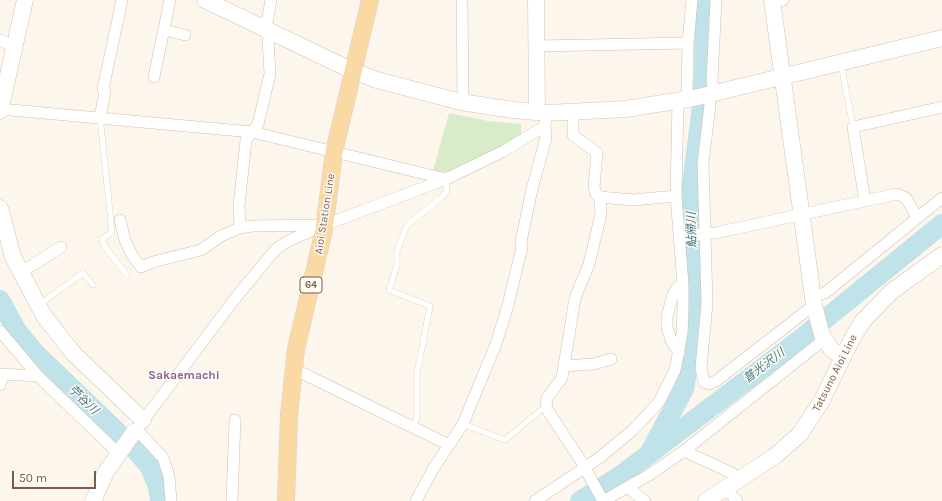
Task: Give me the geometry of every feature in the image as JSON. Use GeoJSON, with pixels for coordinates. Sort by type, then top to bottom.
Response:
{"type":"FeatureCollection","features":[{"type":"Feature","properties":{"kind":"main road","name":"Aioi Station Line"},"geometry":{"type":"LineString","coordinates":[[286,501],[289,415],[293,371],[302,323],[325,225],[334,152],[370,0]]}},
{"type":"Feature","properties":{"kind":"street"},"geometry":{"type":"LineString","coordinates":[[25,0],[7,43],[0,110],[100,117],[252,132],[446,179]]}},
{"type":"Feature","properties":{"kind":"street"},"geometry":{"type":"LineString","coordinates":[[100,117],[105,92],[103,89],[122,0]]}},
{"type":"Feature","properties":{"kind":"street"},"geometry":{"type":"LineString","coordinates":[[154,77],[170,0]]}},
{"type":"Feature","properties":{"kind":"street"},"geometry":{"type":"LineString","coordinates":[[205,0],[353,71],[405,88],[461,102],[513,110],[543,117],[626,109],[698,97],[942,38]]}},
{"type":"Feature","properties":{"kind":"street"},"geometry":{"type":"LineString","coordinates":[[240,228],[239,206],[243,151],[246,140],[258,124],[270,74],[267,22],[271,0]]}},
{"type":"Feature","properties":{"kind":"street"},"geometry":{"type":"LineString","coordinates":[[461,102],[462,0]]}},
{"type":"Feature","properties":{"kind":"street"},"geometry":{"type":"LineString","coordinates":[[416,501],[463,424],[489,364],[508,305],[522,247],[521,242],[532,189],[546,138],[537,46],[536,0]]}},
{"type":"Feature","properties":{"kind":"street"},"geometry":{"type":"LineString","coordinates":[[692,0],[688,43],[687,91],[710,105],[704,164],[702,234],[707,303],[701,368],[704,382],[709,384],[716,381],[942,198]]}},
{"type":"Feature","properties":{"kind":"street"},"geometry":{"type":"LineString","coordinates":[[535,501],[586,471],[648,416],[668,388],[675,370],[682,334],[683,285],[682,235],[676,196],[698,97],[712,81],[716,0]]}},
{"type":"Feature","properties":{"kind":"street"},"geometry":{"type":"LineString","coordinates":[[776,1],[782,77],[814,303],[823,338],[832,350],[843,357]]}},
{"type":"Feature","properties":{"kind":"street"},"geometry":{"type":"LineString","coordinates":[[164,30],[185,35]]}},
{"type":"Feature","properties":{"kind":"street"},"geometry":{"type":"LineString","coordinates":[[537,46],[688,43]]}},
{"type":"Feature","properties":{"kind":"street"},"geometry":{"type":"LineString","coordinates":[[865,201],[853,127],[941,110]]}},
{"type":"Feature","properties":{"kind":"street"},"geometry":{"type":"LineString","coordinates":[[573,113],[574,135],[597,153],[594,187],[596,194],[600,197],[633,200],[676,196]]}},
{"type":"Feature","properties":{"kind":"street"},"geometry":{"type":"LineString","coordinates":[[92,501],[106,472],[138,427],[237,296],[276,249],[288,241],[325,225],[446,179],[504,151],[543,117]]}},
{"type":"Feature","properties":{"kind":"street"},"geometry":{"type":"LineString","coordinates":[[682,235],[702,234],[802,215],[897,194],[902,195],[918,216]]}},
{"type":"Feature","properties":{"kind":"street"},"geometry":{"type":"LineString","coordinates":[[600,197],[601,214],[589,264],[575,298],[562,378],[547,398],[546,408],[586,471],[602,500],[630,486],[684,451],[818,345],[823,338]]}},
{"type":"Feature","properties":{"kind":"street"},"geometry":{"type":"LineString","coordinates":[[0,208],[8,240],[20,273],[38,305],[73,353],[163,458],[169,476],[171,501]]}},
{"type":"Feature","properties":{"kind":"street"},"geometry":{"type":"LineString","coordinates":[[120,220],[125,240],[132,255],[141,267],[153,262],[201,250],[221,236],[240,228],[252,226],[325,225]]}},
{"type":"Feature","properties":{"kind":"street"},"geometry":{"type":"LineString","coordinates":[[20,273],[61,247]]}},
{"type":"Feature","properties":{"kind":"street","name":"Tatsuno Aioi Line"},"geometry":{"type":"LineString","coordinates":[[706,501],[775,456],[800,434],[821,402],[856,332],[877,305],[891,292],[942,255]]}},
{"type":"Feature","properties":{"kind":"street"},"geometry":{"type":"LineString","coordinates":[[679,353],[671,340],[667,327],[667,317],[673,294],[677,288],[683,285]]}},
{"type":"Feature","properties":{"kind":"street"},"geometry":{"type":"LineString","coordinates":[[0,331],[38,376],[120,452]]}},
{"type":"Feature","properties":{"kind":"street"},"geometry":{"type":"LineString","coordinates":[[564,366],[594,364],[611,359]]}},
{"type":"Feature","properties":{"kind":"street"},"geometry":{"type":"LineString","coordinates":[[293,371],[302,373],[449,445]]}},
{"type":"Feature","properties":{"kind":"street"},"geometry":{"type":"LineString","coordinates":[[1,378],[38,376]]}},
{"type":"Feature","properties":{"kind":"street"},"geometry":{"type":"LineString","coordinates":[[232,501],[235,420]]}},
{"type":"Feature","properties":{"kind":"street"},"geometry":{"type":"LineString","coordinates":[[684,451],[732,473],[738,480]]}},
{"type":"Feature","properties":{"kind":"street"},"geometry":{"type":"LineString","coordinates":[[630,486],[634,493],[645,501]]}},
{"type":"Feature","properties":{"kind":"street"},"geometry":{"type":"LineString","coordinates":[[725,488],[737,501]]}},
{"type":"Feature","properties":{"kind":"lane"},"geometry":{"type":"LineString","coordinates":[[841,63],[853,127]]}},
{"type":"Feature","properties":{"kind":"lane"},"geometry":{"type":"LineString","coordinates":[[100,117],[112,232],[102,239],[105,247],[127,275]]}},
{"type":"Feature","properties":{"kind":"lane"},"geometry":{"type":"LineString","coordinates":[[414,428],[417,416],[417,373],[430,306],[389,290],[397,265],[397,251],[408,224],[442,198],[447,191],[446,179]]}},
{"type":"Feature","properties":{"kind":"lane"},"geometry":{"type":"LineString","coordinates":[[38,305],[83,274],[93,285]]}},
{"type":"Feature","properties":{"kind":"lane"},"geometry":{"type":"LineString","coordinates":[[463,424],[505,440],[541,410],[546,408]]}},
{"type":"Feature","properties":{"kind":"green space"},"geometry":{"type":"Polygon","coordinates":[[[449,113],[488,121],[521,124],[521,136],[495,152],[447,172],[433,171],[449,113]]]}},
{"type":"Feature","properties":{"kind":"waterway","name":"鮎帰川"},"geometry":{"type":"LineString","coordinates":[[650,452],[684,389],[690,355],[693,306],[691,192],[701,115],[704,75],[705,0]]}},
{"type":"Feature","properties":{"kind":"waterway","name":"普光沢川"},"geometry":{"type":"LineString","coordinates":[[580,501],[620,476],[797,342],[942,224]]}},
{"type":"Feature","properties":{"kind":"waterway","name":"苧谷川"},"geometry":{"type":"LineString","coordinates":[[0,300],[17,331],[35,353],[133,447],[150,467],[158,486],[160,501]]}},
{"type":"Feature","properties":{"kind":"district","name":"Sakaemachi"},"geometry":{"type":"Point","coordinates":[184,376]}}]}
